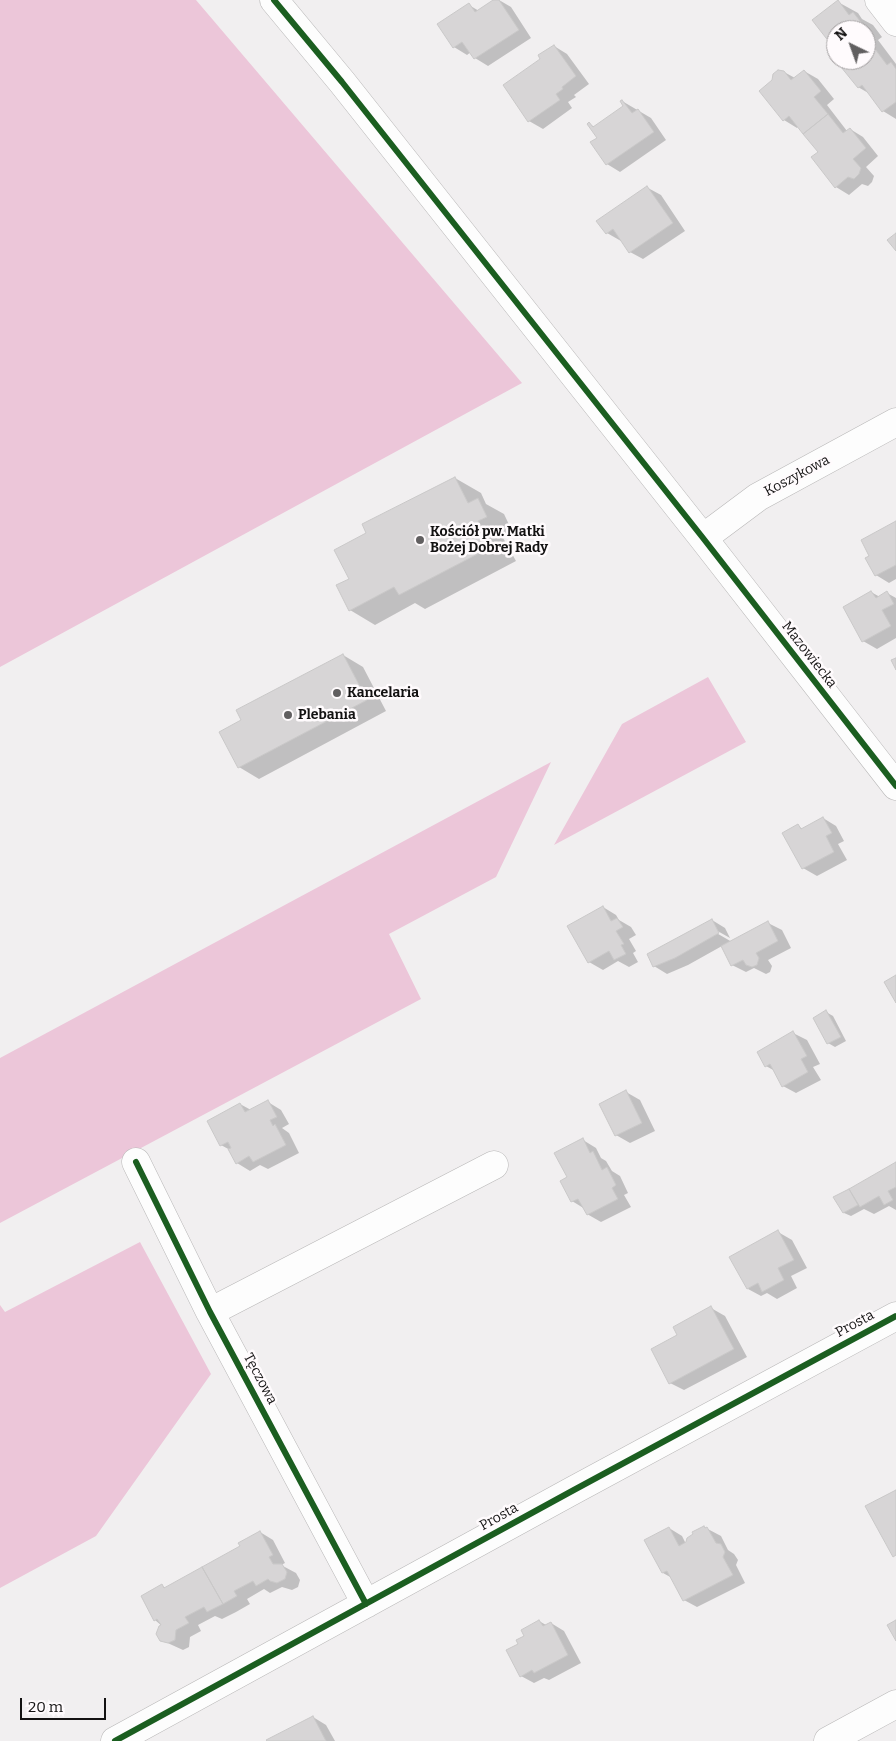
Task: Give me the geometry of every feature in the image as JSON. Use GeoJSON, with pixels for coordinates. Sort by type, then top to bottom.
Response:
{"type":"FeatureCollection","features":[{"type":"Feature","properties":{"kind":"street","name":"Mazowiecka"},"geometry":{"type":"LineString","coordinates":[[274,0],[342,82],[703,538],[896,786]]}},
{"type":"Feature","properties":{"kind":"street"},"geometry":{"type":"LineString","coordinates":[[879,0],[896,22]]}},
{"type":"Feature","properties":{"kind":"street","name":"Koszykowa"},"geometry":{"type":"LineString","coordinates":[[703,538],[758,497],[896,422]]}},
{"type":"Feature","properties":{"kind":"street","name":"Tęczowa"},"geometry":{"type":"LineString","coordinates":[[136,1162],[210,1312],[366,1604]]}},
{"type":"Feature","properties":{"kind":"street"},"geometry":{"type":"LineString","coordinates":[[210,1312],[494,1165]]}},
{"type":"Feature","properties":{"kind":"street","name":"Prosta"},"geometry":{"type":"LineString","coordinates":[[115,1741],[896,1316]]}},
{"type":"Feature","properties":{"kind":"street"},"geometry":{"type":"LineString","coordinates":[[828,1741],[896,1704]]}},
{"type":"Feature","properties":{"kind":"shaded area"},"geometry":{"type":"Polygon","coordinates":[[[0,0],[196,0],[522,383],[0,667],[0,0]]]}},
{"type":"Feature","properties":{"kind":"shaded area"},"geometry":{"type":"Polygon","coordinates":[[[708,677],[746,742],[554,845],[622,724],[708,677]]]}},
{"type":"Feature","properties":{"kind":"shaded area"},"geometry":{"type":"Polygon","coordinates":[[[551,762],[496,877],[389,934],[421,999],[0,1223],[0,1058],[551,762]]]}},
{"type":"Feature","properties":{"kind":"shaded area"},"geometry":{"type":"Polygon","coordinates":[[[140,1242],[211,1374],[96,1536],[0,1588],[0,1305],[5,1312],[140,1242]]]}},
{"type":"Feature","properties":{"kind":"building"},"geometry":{"type":"Polygon","coordinates":[[[493,0],[499,0],[519,30],[474,59],[462,42],[453,48],[437,24],[469,3],[475,12],[493,0]]]}},
{"type":"Feature","properties":{"kind":"building"},"geometry":{"type":"Polygon","coordinates":[[[838,0],[849,15],[853,12],[859,20],[826,20],[826,38],[812,20],[838,0]]]}},
{"type":"Feature","properties":{"kind":"building"},"geometry":{"type":"Polygon","coordinates":[[[554,45],[576,76],[556,94],[560,100],[528,122],[503,85],[540,59],[538,55],[554,45]]]}},
{"type":"Feature","properties":{"kind":"building"},"geometry":{"type":"Polygon","coordinates":[[[876,50],[887,65],[891,62],[896,69],[896,102],[882,112],[862,85],[858,88],[843,70],[876,70],[876,50]]]}},
{"type":"Feature","properties":{"kind":"building"},"geometry":{"type":"Polygon","coordinates":[[[778,70],[784,71],[791,80],[804,70],[821,91],[814,97],[828,114],[803,134],[789,116],[783,121],[759,91],[772,80],[773,74],[778,70]]]}},
{"type":"Feature","properties":{"kind":"building"},"geometry":{"type":"Polygon","coordinates":[[[622,100],[632,113],[638,109],[654,132],[606,165],[590,142],[597,138],[587,124],[589,122],[593,127],[623,106],[620,101],[622,100]]]}},
{"type":"Feature","properties":{"kind":"building"},"geometry":{"type":"Polygon","coordinates":[[[828,114],[843,133],[850,128],[866,148],[853,159],[861,168],[859,174],[854,179],[848,177],[835,188],[811,157],[818,152],[803,134],[828,114]]]}},
{"type":"Feature","properties":{"kind":"building"},"geometry":{"type":"Polygon","coordinates":[[[647,186],[673,223],[629,253],[613,229],[606,234],[596,221],[647,186]]]}},
{"type":"Feature","properties":{"kind":"building"},"geometry":{"type":"Polygon","coordinates":[[[896,233],[896,251],[887,240],[896,233]]]}},
{"type":"Feature","properties":{"kind":"building","name":"Kościół pw. Matki Bożej Dobrej Rady"},"geometry":{"type":"Polygon","coordinates":[[[455,477],[468,503],[478,498],[487,517],[478,521],[491,547],[399,595],[394,587],[349,611],[336,585],[349,579],[334,550],[366,533],[362,524],[455,477]]]}},
{"type":"Feature","properties":{"kind":"building"},"geometry":{"type":"Polygon","coordinates":[[[896,521],[896,565],[875,576],[865,558],[869,556],[861,540],[896,521]]]}},
{"type":"Feature","properties":{"kind":"building"},"geometry":{"type":"Polygon","coordinates":[[[871,591],[876,598],[887,591],[894,604],[882,610],[891,626],[862,642],[843,607],[871,591]]]}},
{"type":"Feature","properties":{"kind":"building","name":"Plebania"},"geometry":{"type":"Polygon","coordinates":[[[343,654],[367,700],[238,768],[219,732],[241,720],[236,710],[343,654]]]}},
{"type":"Feature","properties":{"kind":"building"},"geometry":{"type":"Polygon","coordinates":[[[896,658],[896,670],[891,660],[896,658]]]}},
{"type":"Feature","properties":{"kind":"building"},"geometry":{"type":"Polygon","coordinates":[[[823,817],[832,833],[826,836],[834,852],[802,869],[782,833],[798,824],[801,829],[823,817]]]}},
{"type":"Feature","properties":{"kind":"building"},"geometry":{"type":"Polygon","coordinates":[[[603,906],[611,921],[617,918],[623,927],[616,931],[624,944],[621,945],[626,954],[614,960],[609,951],[588,963],[567,926],[603,906]]]}},
{"type":"Feature","properties":{"kind":"building"},"geometry":{"type":"Polygon","coordinates":[[[712,919],[719,933],[675,958],[653,967],[647,954],[712,919]]]}},
{"type":"Feature","properties":{"kind":"building"},"geometry":{"type":"Polygon","coordinates":[[[768,921],[778,941],[756,953],[759,958],[757,965],[752,967],[746,965],[743,960],[731,966],[721,946],[768,921]]]}},
{"type":"Feature","properties":{"kind":"building"},"geometry":{"type":"Polygon","coordinates":[[[896,975],[896,1003],[884,982],[896,975]]]}},
{"type":"Feature","properties":{"kind":"building"},"geometry":{"type":"Polygon","coordinates":[[[826,1010],[841,1037],[827,1044],[813,1018],[826,1010]]]}},
{"type":"Feature","properties":{"kind":"building"},"geometry":{"type":"Polygon","coordinates":[[[793,1031],[807,1056],[801,1059],[808,1072],[782,1087],[770,1064],[765,1067],[757,1052],[793,1031]]]}},
{"type":"Feature","properties":{"kind":"building"},"geometry":{"type":"Polygon","coordinates":[[[626,1090],[642,1123],[615,1136],[599,1104],[626,1090]]]}},
{"type":"Feature","properties":{"kind":"building"},"geometry":{"type":"Polygon","coordinates":[[[268,1100],[277,1117],[270,1120],[273,1126],[275,1124],[286,1145],[253,1162],[249,1156],[236,1164],[228,1149],[231,1148],[228,1142],[220,1146],[207,1121],[240,1103],[245,1112],[268,1100]]]}},
{"type":"Feature","properties":{"kind":"building"},"geometry":{"type":"Polygon","coordinates":[[[583,1138],[590,1153],[593,1151],[602,1170],[607,1167],[616,1185],[612,1188],[618,1199],[587,1215],[578,1199],[571,1202],[560,1181],[567,1177],[554,1153],[583,1138]]]}},
{"type":"Feature","properties":{"kind":"building"},"geometry":{"type":"Polygon","coordinates":[[[896,1162],[896,1187],[888,1191],[893,1200],[884,1205],[879,1196],[860,1207],[849,1189],[896,1162]]]}},
{"type":"Feature","properties":{"kind":"building"},"geometry":{"type":"Polygon","coordinates":[[[849,1189],[858,1205],[843,1213],[833,1197],[849,1189]]]}},
{"type":"Feature","properties":{"kind":"building"},"geometry":{"type":"Polygon","coordinates":[[[778,1230],[794,1260],[778,1268],[784,1280],[762,1292],[758,1283],[747,1289],[729,1257],[778,1230]]]}},
{"type":"Feature","properties":{"kind":"building"},"geometry":{"type":"Polygon","coordinates":[[[711,1306],[734,1349],[669,1384],[651,1349],[677,1335],[673,1327],[711,1306]]]}},
{"type":"Feature","properties":{"kind":"building"},"geometry":{"type":"Polygon","coordinates":[[[896,1490],[896,1555],[893,1557],[865,1506],[896,1490]]]}},
{"type":"Feature","properties":{"kind":"building"},"geometry":{"type":"Polygon","coordinates":[[[704,1526],[705,1528],[707,1527],[716,1543],[721,1544],[725,1552],[723,1557],[733,1575],[683,1601],[667,1571],[662,1573],[644,1540],[669,1527],[679,1546],[686,1542],[687,1538],[693,1534],[692,1532],[704,1526]]]}},
{"type":"Feature","properties":{"kind":"building"},"geometry":{"type":"Polygon","coordinates":[[[260,1531],[273,1555],[269,1557],[273,1564],[282,1564],[287,1572],[285,1579],[277,1583],[268,1579],[256,1586],[253,1581],[234,1591],[237,1596],[223,1604],[202,1567],[240,1546],[238,1543],[260,1531]]]}},
{"type":"Feature","properties":{"kind":"building"},"geometry":{"type":"Polygon","coordinates":[[[202,1567],[223,1604],[207,1612],[204,1607],[185,1617],[189,1623],[176,1630],[175,1640],[168,1643],[160,1641],[156,1634],[161,1625],[157,1619],[154,1621],[141,1596],[162,1584],[164,1588],[202,1567]]]}},
{"type":"Feature","properties":{"kind":"building"},"geometry":{"type":"Polygon","coordinates":[[[539,1620],[543,1626],[551,1622],[568,1655],[534,1673],[532,1670],[520,1677],[506,1650],[518,1644],[516,1640],[524,1636],[521,1630],[539,1620]]]}},
{"type":"Feature","properties":{"kind":"building"},"geometry":{"type":"Polygon","coordinates":[[[896,1620],[896,1641],[887,1625],[896,1620]]]}},
{"type":"Feature","properties":{"kind":"building"},"geometry":{"type":"Polygon","coordinates":[[[313,1716],[326,1741],[266,1740],[313,1716]]]}},
{"type":"Feature","properties":{"kind":"cycle path"},"geometry":{"type":"LineString","coordinates":[[274,0],[342,82],[703,538],[896,786]]}},
{"type":"Feature","properties":{"kind":"cycle path"},"geometry":{"type":"LineString","coordinates":[[136,1162],[210,1312],[366,1604]]}},
{"type":"Feature","properties":{"kind":"cycle path"},"geometry":{"type":"LineString","coordinates":[[115,1741],[896,1316]]}},
{"type":"Feature","properties":{"kind":"place","name":"Kościół pw. Matki Bożej Dobrej Rady"},"geometry":{"type":"Point","coordinates":[420,540]}},
{"type":"Feature","properties":{"kind":"place","name":"Kancelaria"},"geometry":{"type":"Point","coordinates":[337,693]}},
{"type":"Feature","properties":{"kind":"place","name":"Plebania"},"geometry":{"type":"Point","coordinates":[288,715]}}]}
